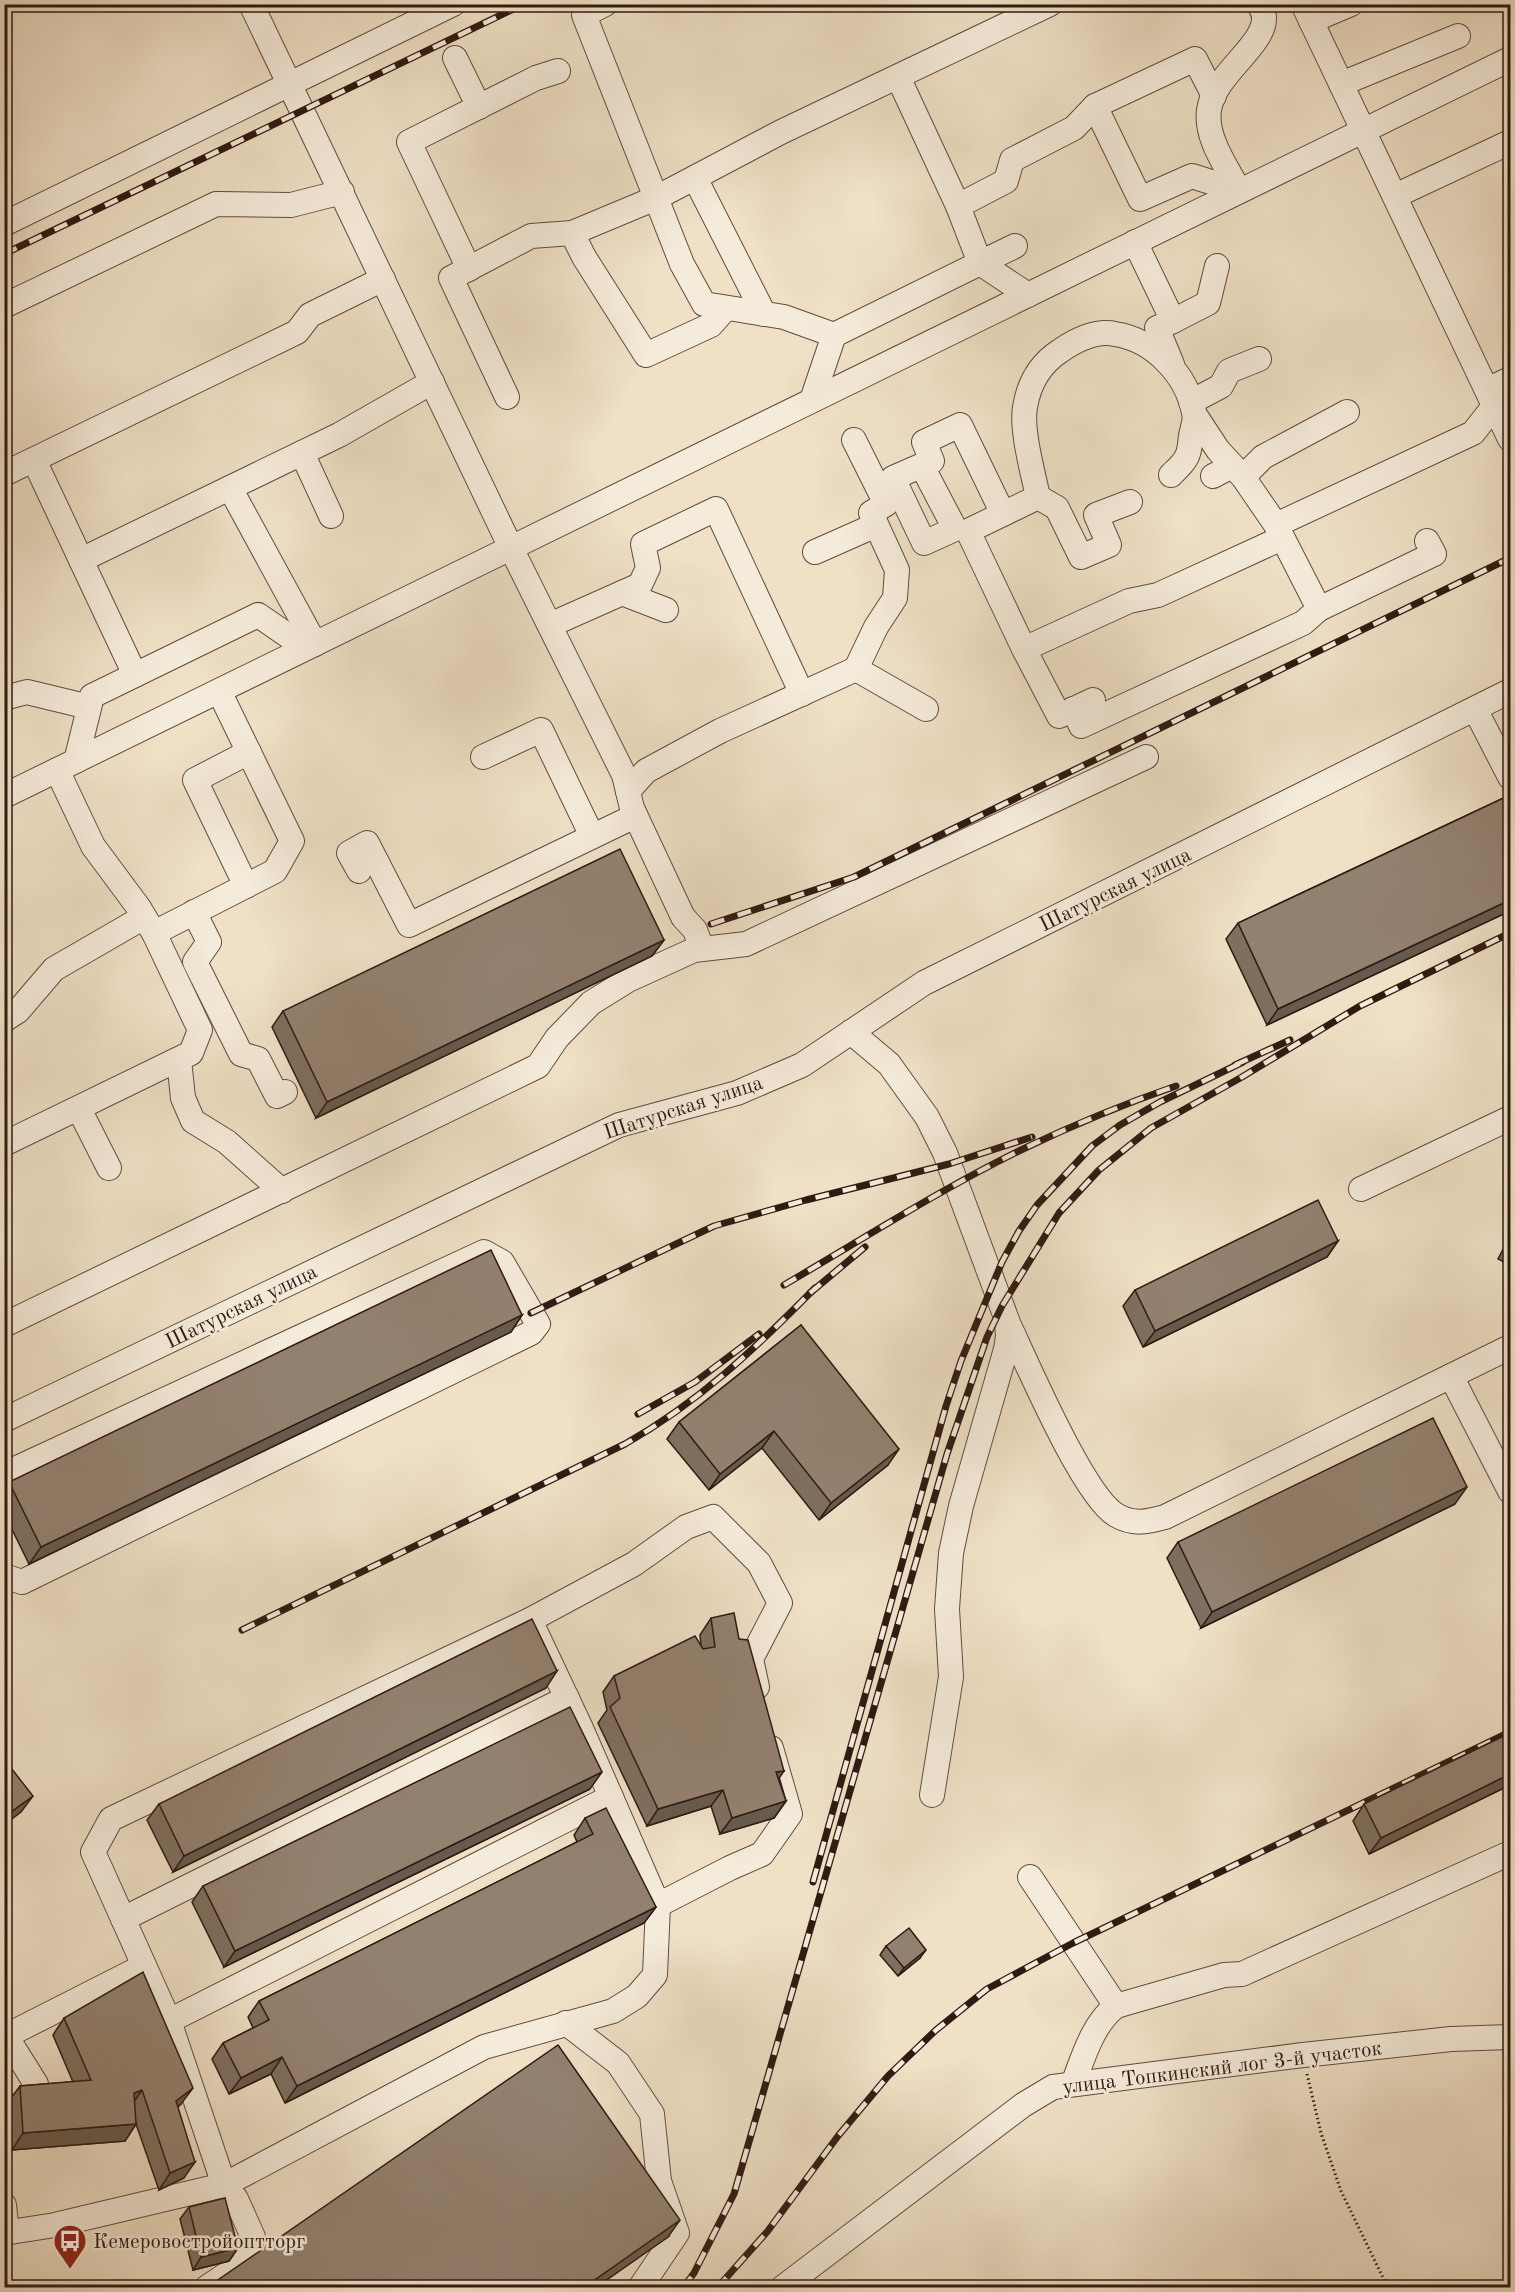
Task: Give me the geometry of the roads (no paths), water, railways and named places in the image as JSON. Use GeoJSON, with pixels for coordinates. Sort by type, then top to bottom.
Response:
{"type":"FeatureCollection","features":[{"type":"Feature","properties":{"kind":"street"},"geometry":{"type":"LineString","coordinates":[[251,4],[511,548],[624,775],[635,816],[683,918],[695,930],[702,949]]}},
{"type":"Feature","properties":{"kind":"street"},"geometry":{"type":"LineString","coordinates":[[4,224],[453,4]]}},
{"type":"Feature","properties":{"kind":"street"},"geometry":{"type":"LineString","coordinates":[[605,4],[584,15],[682,264],[704,304],[784,317],[834,335]]}},
{"type":"Feature","properties":{"kind":"street"},"geometry":{"type":"LineString","coordinates":[[507,397],[451,278],[531,236],[572,233],[656,198],[782,132],[1050,4]]}},
{"type":"Feature","properties":{"kind":"street"},"geometry":{"type":"LineString","coordinates":[[1239,191],[1211,136],[1209,111],[1218,85],[1257,41],[1264,18],[1259,4]]}},
{"type":"Feature","properties":{"kind":"street"},"geometry":{"type":"LineString","coordinates":[[1351,4],[1307,13],[1510,438]]}},
{"type":"Feature","properties":{"kind":"street"},"geometry":{"type":"LineString","coordinates":[[1341,84],[1458,36]]}},
{"type":"Feature","properties":{"kind":"street"},"geometry":{"type":"LineString","coordinates":[[455,58],[479,107]]}},
{"type":"Feature","properties":{"kind":"street"},"geometry":{"type":"LineString","coordinates":[[958,206],[1006,181],[1011,160],[1074,128],[1095,106],[1195,59],[1214,96]]}},
{"type":"Feature","properties":{"kind":"street"},"geometry":{"type":"LineString","coordinates":[[4,796],[311,646],[407,589],[511,548],[1510,59]]}},
{"type":"Feature","properties":{"kind":"street"},"geometry":{"type":"LineString","coordinates":[[469,268],[409,142],[537,78],[558,71]]}},
{"type":"Feature","properties":{"kind":"street"},"geometry":{"type":"LineString","coordinates":[[898,77],[958,206],[980,263],[1028,295]]}},
{"type":"Feature","properties":{"kind":"street"},"geometry":{"type":"LineString","coordinates":[[1095,106],[1140,199],[1192,176],[1239,191]]}},
{"type":"Feature","properties":{"kind":"street"},"geometry":{"type":"LineString","coordinates":[[1395,196],[1510,141]]}},
{"type":"Feature","properties":{"kind":"street"},"geometry":{"type":"LineString","coordinates":[[695,178],[764,314]]}},
{"type":"Feature","properties":{"kind":"street"},"geometry":{"type":"LineString","coordinates":[[4,306],[216,204],[291,205],[342,192]]}},
{"type":"Feature","properties":{"kind":"street"},"geometry":{"type":"LineString","coordinates":[[572,233],[584,257],[646,355],[711,325],[726,308]]}},
{"type":"Feature","properties":{"kind":"street"},"geometry":{"type":"LineString","coordinates":[[1135,242],[1173,321]]}},
{"type":"Feature","properties":{"kind":"street"},"geometry":{"type":"LineString","coordinates":[[812,400],[834,335],[1015,246]]}},
{"type":"Feature","properties":{"kind":"street"},"geometry":{"type":"LineString","coordinates":[[1216,266],[1208,303],[1157,328],[1193,409],[1229,473],[1279,531],[1319,609]]}},
{"type":"Feature","properties":{"kind":"street"},"geometry":{"type":"LineString","coordinates":[[4,474],[297,332],[310,315],[384,279]]}},
{"type":"Feature","properties":{"kind":"street"},"geometry":{"type":"LineString","coordinates":[[1095,516],[1109,545],[1081,557],[1048,502],[1027,441],[1024,408],[1034,375],[1051,357],[1072,342],[1094,334],[1114,333],[1136,340],[1156,351],[1174,368]]}},
{"type":"Feature","properties":{"kind":"street"},"geometry":{"type":"LineString","coordinates":[[1171,475],[1187,457],[1193,409],[1221,386],[1228,371],[1259,359]]}},
{"type":"Feature","properties":{"kind":"street"},"geometry":{"type":"LineString","coordinates":[[1024,649],[1129,601],[1158,595],[1473,433],[1491,398],[1510,379]]}},
{"type":"Feature","properties":{"kind":"street"},"geometry":{"type":"LineString","coordinates":[[81,560],[339,435],[432,382]]}},
{"type":"Feature","properties":{"kind":"street"},"geometry":{"type":"LineString","coordinates":[[1229,473],[1347,412]]}},
{"type":"Feature","properties":{"kind":"street"},"geometry":{"type":"LineString","coordinates":[[1003,514],[960,425],[924,442],[932,461],[893,477],[924,543],[1003,514],[1048,502],[1095,516],[1130,502]]}},
{"type":"Feature","properties":{"kind":"street"},"geometry":{"type":"LineString","coordinates":[[628,790],[646,771],[720,731],[856,669],[876,627],[895,598],[897,570],[871,513],[886,504],[854,440]]}},
{"type":"Feature","properties":{"kind":"street"},"geometry":{"type":"LineString","coordinates":[[302,453],[330,516]]}},
{"type":"Feature","properties":{"kind":"street"},"geometry":{"type":"LineString","coordinates":[[34,460],[135,675]]}},
{"type":"Feature","properties":{"kind":"street"},"geometry":{"type":"LineString","coordinates":[[922,466],[962,530],[1059,716],[1083,704],[1081,726],[1304,623],[1319,609],[1434,554],[1427,541]]}},
{"type":"Feature","properties":{"kind":"street"},"geometry":{"type":"LineString","coordinates":[[231,488],[311,646]]}},
{"type":"Feature","properties":{"kind":"street"},"geometry":{"type":"LineString","coordinates":[[550,625],[640,585],[648,568],[643,544],[716,510],[802,694]]}},
{"type":"Feature","properties":{"kind":"street"},"geometry":{"type":"LineString","coordinates":[[815,552],[876,525]]}},
{"type":"Feature","properties":{"kind":"street"},"geometry":{"type":"LineString","coordinates":[[622,593],[666,610]]}},
{"type":"Feature","properties":{"kind":"street"},"geometry":{"type":"LineString","coordinates":[[9,1138],[79,1109],[179,1060],[191,1053],[200,1030],[149,925],[93,846],[67,766],[92,696],[258,615],[311,646]]}},
{"type":"Feature","properties":{"kind":"street"},"geometry":{"type":"LineString","coordinates":[[856,669],[926,709]]}},
{"type":"Feature","properties":{"kind":"street"},"geometry":{"type":"LineString","coordinates":[[4,1020],[18,1011],[54,969],[149,925],[194,912],[275,871],[292,841],[219,691]]}},
{"type":"Feature","properties":{"kind":"street","name":"Шатурская улица"},"geometry":{"type":"LineString","coordinates":[[4,1420],[620,1125],[737,1093],[802,1065],[924,983],[1510,691]]}},
{"type":"Feature","properties":{"kind":"street"},"geometry":{"type":"LineString","coordinates":[[4,698],[27,692],[89,707]]}},
{"type":"Feature","properties":{"kind":"street"},"geometry":{"type":"LineString","coordinates":[[1475,709],[1510,777]]}},
{"type":"Feature","properties":{"kind":"street"},"geometry":{"type":"LineString","coordinates":[[483,757],[541,730],[592,836]]}},
{"type":"Feature","properties":{"kind":"street"},"geometry":{"type":"LineString","coordinates":[[246,886],[195,780],[249,752]]}},
{"type":"Feature","properties":{"kind":"street"},"geometry":{"type":"LineString","coordinates":[[4,1325],[538,1066],[557,1038],[591,1003],[628,980],[679,956],[702,949],[746,944],[1146,757]]}},
{"type":"Feature","properties":{"kind":"street"},"geometry":{"type":"LineString","coordinates":[[359,871],[349,853],[367,843],[408,925],[635,816]]}},
{"type":"Feature","properties":{"kind":"street"},"geometry":{"type":"LineString","coordinates":[[194,912],[213,951],[195,962],[241,1054],[258,1059],[277,1096],[285,1092]]}},
{"type":"Feature","properties":{"kind":"street"},"geometry":{"type":"LineString","coordinates":[[851,1032],[889,1064],[927,1117],[945,1153],[1007,1320],[1071,1452],[1093,1490],[1115,1515],[1132,1522],[1147,1522],[1165,1517],[1510,1347]]}},
{"type":"Feature","properties":{"kind":"street"},"geometry":{"type":"LineString","coordinates":[[179,1060],[183,1098],[193,1121],[227,1142],[282,1191]]}},
{"type":"Feature","properties":{"kind":"street"},"geometry":{"type":"LineString","coordinates":[[79,1109],[109,1168]]}},
{"type":"Feature","properties":{"kind":"street"},"geometry":{"type":"LineString","coordinates":[[1361,1189],[1510,1118]]}},
{"type":"Feature","properties":{"kind":"street"},"geometry":{"type":"LineString","coordinates":[[4,1474],[484,1252],[502,1262],[538,1324],[531,1334],[22,1582],[4,1576]]}},
{"type":"Feature","properties":{"kind":"street"},"geometry":{"type":"LineString","coordinates":[[932,1795],[951,1677],[947,1609],[951,1553],[961,1506],[1006,1349],[1007,1320]]}},
{"type":"Feature","properties":{"kind":"street"},"geometry":{"type":"LineString","coordinates":[[1451,1376],[1510,1491]]}},
{"type":"Feature","properties":{"kind":"street"},"geometry":{"type":"LineString","coordinates":[[206,2288],[242,2264],[253,2237],[236,2199],[224,2185],[169,2021],[93,1852],[111,1819],[530,1620],[634,1564],[686,1527],[713,1516],[759,1563],[780,1603],[751,1659],[790,1814],[762,1854],[658,1905]]}},
{"type":"Feature","properties":{"kind":"street"},"geometry":{"type":"LineString","coordinates":[[4,2205],[6,2233],[55,2225],[224,2185],[484,2047],[613,2011],[637,1996],[655,1975],[658,1905],[530,1620]]}},
{"type":"Feature","properties":{"kind":"street"},"geometry":{"type":"LineString","coordinates":[[123,1919],[567,1698]]}},
{"type":"Feature","properties":{"kind":"street"},"geometry":{"type":"LineString","coordinates":[[169,2021],[611,1797]]}},
{"type":"Feature","properties":{"kind":"street"},"geometry":{"type":"LineString","coordinates":[[1072,2084],[1101,2022],[1116,2006],[1224,1975],[1242,1974],[1510,1853]]}},
{"type":"Feature","properties":{"kind":"street"},"geometry":{"type":"LineString","coordinates":[[1030,1877],[1116,2006]]}},
{"type":"Feature","properties":{"kind":"street"},"geometry":{"type":"LineString","coordinates":[[36,2085],[6,2036],[144,1966]]}},
{"type":"Feature","properties":{"kind":"street"},"geometry":{"type":"LineString","coordinates":[[566,2023],[618,2063],[652,2114],[659,2181],[677,2233],[640,2288]]}},
{"type":"Feature","properties":{"kind":"street","name":"улица Топкинский лог 3-й участок"},"geometry":{"type":"LineString","coordinates":[[782,2288],[1023,2105],[1053,2087],[1303,2055],[1451,2039],[1510,2037]]}},
{"type":"Feature","properties":{"kind":"railway"},"geometry":{"type":"LineString","coordinates":[[4,254],[524,4]]}},
{"type":"Feature","properties":{"kind":"railway"},"geometry":{"type":"LineString","coordinates":[[711,924],[854,877],[1510,558]]}},
{"type":"Feature","properties":{"kind":"railway"},"geometry":{"type":"LineString","coordinates":[[683,2288],[694,2273],[734,2194],[947,1454],[987,1337],[1002,1306],[1059,1213],[1099,1170],[1151,1128],[1242,1077],[1360,1006],[1510,933]]}},
{"type":"Feature","properties":{"kind":"railway"},"geometry":{"type":"LineString","coordinates":[[1235,1065],[1290,1040]]}},
{"type":"Feature","properties":{"kind":"railway"},"geometry":{"type":"LineString","coordinates":[[813,1882],[946,1406],[961,1361],[1002,1262],[1037,1205],[1092,1146],[1120,1125],[1160,1102],[1243,1062]]}},
{"type":"Feature","properties":{"kind":"railway"},"geometry":{"type":"LineString","coordinates":[[784,1285],[992,1164],[1080,1123],[1176,1086]]}},
{"type":"Feature","properties":{"kind":"railway"},"geometry":{"type":"LineString","coordinates":[[531,1313],[714,1226],[949,1164],[1032,1137]]}},
{"type":"Feature","properties":{"kind":"railway"},"geometry":{"type":"LineString","coordinates":[[810,1293],[865,1247]]}},
{"type":"Feature","properties":{"kind":"railway"},"geometry":{"type":"LineString","coordinates":[[242,1630],[625,1444],[652,1428],[725,1373],[815,1288]]}},
{"type":"Feature","properties":{"kind":"railway"},"geometry":{"type":"LineString","coordinates":[[638,1414],[695,1382],[759,1334]]}},
{"type":"Feature","properties":{"kind":"railway"},"geometry":{"type":"LineString","coordinates":[[717,2288],[767,2232],[838,2136],[888,2076],[936,2030],[987,1989],[1073,1943],[1510,1732]]}},
{"type":"Feature","properties":{"kind":"place","name":"Кемеровостройоптторг"},"geometry":{"type":"Point","coordinates":[70,2270]}}]}
